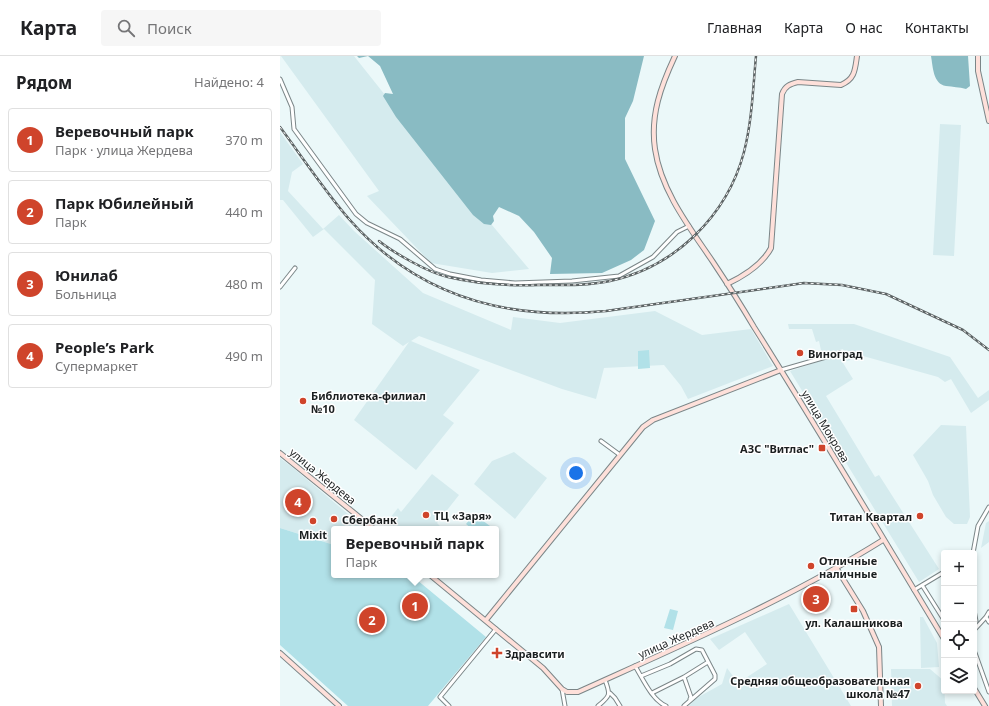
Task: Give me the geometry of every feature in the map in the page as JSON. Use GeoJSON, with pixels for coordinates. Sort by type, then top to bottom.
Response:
{"type":"FeatureCollection","features":[{"type":"Feature","properties":{"kind":"main road","name":"улица Мокрова"},"geometry":{"type":"LineString","coordinates":[[675,56],[662,84],[656,103],[654,133],[655,150],[659,166],[676,205],[781,370],[941,634]]}},
{"type":"Feature","properties":{"kind":"main road"},"geometry":{"type":"LineString","coordinates":[[727,284],[744,276],[768,254],[771,248],[782,94],[784,90],[791,83],[798,82],[841,85],[846,83],[853,76],[857,56]]}},
{"type":"Feature","properties":{"kind":"main road"},"geometry":{"type":"LineString","coordinates":[[978,56],[978,71],[989,121]]}},
{"type":"Feature","properties":{"kind":"main road"},"geometry":{"type":"LineString","coordinates":[[486,620],[643,427],[653,420],[781,370]]}},
{"type":"Feature","properties":{"kind":"main road","name":"улица Жердева"},"geometry":{"type":"LineString","coordinates":[[280,453],[370,526]]}},
{"type":"Feature","properties":{"kind":"main road","name":"улица Жердева"},"geometry":{"type":"LineString","coordinates":[[562,689],[567,692],[578,692],[753,613],[837,569],[884,540]]}},
{"type":"Feature","properties":{"kind":"main road"},"geometry":{"type":"LineString","coordinates":[[837,569],[863,611],[879,647],[881,706]]}},
{"type":"Feature","properties":{"kind":"main road"},"geometry":{"type":"LineString","coordinates":[[434,578],[543,668],[562,689]]}},
{"type":"Feature","properties":{"kind":"main road"},"geometry":{"type":"LineString","coordinates":[[280,653],[339,706]]}},
{"type":"Feature","properties":{"kind":"main road"},"geometry":{"type":"LineString","coordinates":[[977,693],[985,706]]}},
{"type":"Feature","properties":{"kind":"street"},"geometry":{"type":"LineString","coordinates":[[280,79],[292,107],[294,129],[356,214],[367,222],[400,239],[435,269],[443,272],[481,280],[515,283],[572,281],[619,276],[653,257],[677,232],[688,226]]}},
{"type":"Feature","properties":{"kind":"street"},"geometry":{"type":"LineString","coordinates":[[280,286],[295,268]]}},
{"type":"Feature","properties":{"kind":"street"},"geometry":{"type":"LineString","coordinates":[[781,370],[840,353]]}},
{"type":"Feature","properties":{"kind":"street"},"geometry":{"type":"LineString","coordinates":[[601,441],[620,455]]}},
{"type":"Feature","properties":{"kind":"street"},"geometry":{"type":"LineString","coordinates":[[974,550],[978,526],[989,507]]}},
{"type":"Feature","properties":{"kind":"street"},"geometry":{"type":"LineString","coordinates":[[914,590],[941,574]]}},
{"type":"Feature","properties":{"kind":"street"},"geometry":{"type":"LineString","coordinates":[[922,585],[941,615]]}},
{"type":"Feature","properties":{"kind":"street"},"geometry":{"type":"LineString","coordinates":[[977,627],[989,612]]}},
{"type":"Feature","properties":{"kind":"street"},"geometry":{"type":"LineString","coordinates":[[986,617],[989,622]]}},
{"type":"Feature","properties":{"kind":"street"},"geometry":{"type":"LineString","coordinates":[[449,706],[440,697],[496,629]]}},
{"type":"Feature","properties":{"kind":"street"},"geometry":{"type":"LineString","coordinates":[[641,676],[670,664],[696,649],[700,649],[704,652],[716,675],[715,679],[684,706]]}},
{"type":"Feature","properties":{"kind":"street"},"geometry":{"type":"LineString","coordinates":[[977,658],[989,692]]}},
{"type":"Feature","properties":{"kind":"street"},"geometry":{"type":"LineString","coordinates":[[652,693],[684,677],[708,662]]}},
{"type":"Feature","properties":{"kind":"street"},"geometry":{"type":"LineString","coordinates":[[635,666],[652,693],[661,704],[666,706]]}},
{"type":"Feature","properties":{"kind":"street"},"geometry":{"type":"LineString","coordinates":[[684,677],[691,697],[689,701]]}},
{"type":"Feature","properties":{"kind":"street"},"geometry":{"type":"LineString","coordinates":[[605,680],[610,693],[620,706]]}},
{"type":"Feature","properties":{"kind":"street"},"geometry":{"type":"LineString","coordinates":[[562,689],[565,706]]}},
{"type":"Feature","properties":{"kind":"street"},"geometry":{"type":"LineString","coordinates":[[600,705],[610,693]]}},
{"type":"Feature","properties":{"kind":"shaded area"},"geometry":{"type":"Polygon","coordinates":[[[281,56],[354,56],[424,144],[529,269],[492,273],[431,263],[367,196],[379,191],[281,56]]]}},
{"type":"Feature","properties":{"kind":"shaded area"},"geometry":{"type":"Polygon","coordinates":[[[357,56],[368,56],[359,58],[357,56]]]}},
{"type":"Feature","properties":{"kind":"shaded area"},"geometry":{"type":"Polygon","coordinates":[[[368,56],[644,56],[633,101],[625,118],[625,159],[655,221],[644,250],[631,260],[602,273],[550,274],[552,258],[534,232],[519,216],[499,207],[493,216],[494,221],[491,225],[484,224],[473,215],[396,117],[383,96],[385,93],[393,94],[380,66],[368,56]]]}},
{"type":"Feature","properties":{"kind":"shaded area"},"geometry":{"type":"Polygon","coordinates":[[[931,56],[968,56],[970,86],[966,89],[942,85],[938,82],[934,74],[931,56]]]}},
{"type":"Feature","properties":{"kind":"shaded area"},"geometry":{"type":"Polygon","coordinates":[[[940,124],[961,125],[954,256],[933,255],[940,124]]]}},
{"type":"Feature","properties":{"kind":"shaded area"},"geometry":{"type":"Polygon","coordinates":[[[280,132],[303,164],[292,172],[288,191],[323,229],[339,215],[354,231],[423,293],[511,330],[513,317],[560,323],[655,311],[702,335],[751,329],[773,366],[688,399],[681,386],[664,365],[604,368],[596,399],[562,389],[419,336],[411,341],[480,370],[443,415],[454,423],[416,470],[354,420],[409,342],[403,346],[372,324],[375,280],[324,229],[313,237],[283,200],[280,200],[280,132]]]}},
{"type":"Feature","properties":{"kind":"shaded area"},"geometry":{"type":"Polygon","coordinates":[[[788,324],[854,324],[950,357],[978,398],[989,390],[989,400],[971,413],[951,379],[945,382],[938,377],[863,356],[847,361],[843,349],[822,355],[819,341],[816,342],[812,329],[789,329],[788,324]]]}},
{"type":"Feature","properties":{"kind":"shaded area"},"geometry":{"type":"Polygon","coordinates":[[[649,350],[650,368],[638,369],[638,351],[649,350]]]}},
{"type":"Feature","properties":{"kind":"shaded area"},"geometry":{"type":"Polygon","coordinates":[[[838,355],[853,379],[826,396],[875,477],[879,475],[939,569],[919,582],[790,371],[838,355]]]}},
{"type":"Feature","properties":{"kind":"shaded area"},"geometry":{"type":"Polygon","coordinates":[[[941,425],[966,426],[970,517],[967,524],[954,524],[946,517],[913,455],[941,425]]]}},
{"type":"Feature","properties":{"kind":"shaded area"},"geometry":{"type":"Polygon","coordinates":[[[514,452],[547,478],[515,519],[474,484],[492,461],[514,452]]]}},
{"type":"Feature","properties":{"kind":"shaded area"},"geometry":{"type":"Polygon","coordinates":[[[280,458],[362,526],[331,526],[331,544],[280,528],[280,458]]]}},
{"type":"Feature","properties":{"kind":"shaded area"},"geometry":{"type":"Polygon","coordinates":[[[432,474],[459,495],[437,523],[440,526],[384,526],[398,508],[401,512],[432,474]]]}},
{"type":"Feature","properties":{"kind":"shaded area"},"geometry":{"type":"Polygon","coordinates":[[[474,514],[490,526],[468,526],[466,524],[474,514]]]}},
{"type":"Feature","properties":{"kind":"shaded area"},"geometry":{"type":"Polygon","coordinates":[[[989,521],[989,542],[981,548],[986,523],[989,521]]]}},
{"type":"Feature","properties":{"kind":"shaded area"},"geometry":{"type":"Polygon","coordinates":[[[280,528],[331,544],[331,578],[415,578],[486,637],[428,706],[348,706],[280,645],[280,528]]]}},
{"type":"Feature","properties":{"kind":"shaded area"},"geometry":{"type":"Polygon","coordinates":[[[789,604],[851,706],[689,706],[695,699],[722,684],[727,668],[738,683],[767,664],[745,632],[719,650],[710,639],[789,604]]]}},
{"type":"Feature","properties":{"kind":"shaded area"},"geometry":{"type":"Polygon","coordinates":[[[670,609],[678,611],[673,630],[664,628],[670,609]]]}},
{"type":"Feature","properties":{"kind":"shaded area"},"geometry":{"type":"Polygon","coordinates":[[[920,617],[923,617],[937,643],[939,667],[921,668],[920,617]]]}},
{"type":"Feature","properties":{"kind":"shaded area","name":"Средняя общеобразовательная школа №47"},"geometry":{"type":"Polygon","coordinates":[[[891,669],[930,669],[941,678],[941,694],[945,694],[945,703],[947,706],[892,706],[891,669]]]}},
{"type":"Feature","properties":{"kind":"railway"},"geometry":{"type":"LineString","coordinates":[[379,241],[412,262],[440,275],[470,281],[504,285],[592,284],[610,281],[634,274],[656,264],[676,251],[695,235],[711,217],[725,197],[736,175],[744,152],[749,128],[756,56]]}},
{"type":"Feature","properties":{"kind":"railway"},"geometry":{"type":"LineString","coordinates":[[280,127],[340,208],[375,245],[404,267],[434,285],[466,298],[499,307],[533,312],[569,313],[606,311],[804,283],[842,285],[886,294],[963,330],[989,350]]}},
{"type":"Feature","properties":{"kind":"place","name":"Виноград"},"geometry":{"type":"Point","coordinates":[800,353]}},
{"type":"Feature","properties":{"kind":"place","name":"Библиотека-филиал №10"},"geometry":{"type":"Point","coordinates":[303,401]}},
{"type":"Feature","properties":{"kind":"place","name":"АЗС \"Витлас\""},"geometry":{"type":"Point","coordinates":[822,448]}},
{"type":"Feature","properties":{"kind":"place","name":"People’s Park"},"geometry":{"type":"Point","coordinates":[298,502]}},
{"type":"Feature","properties":{"kind":"place","name":"ТЦ «Заря»"},"geometry":{"type":"Point","coordinates":[426,515]}},
{"type":"Feature","properties":{"kind":"place","name":"Титан Квартал"},"geometry":{"type":"Point","coordinates":[920,516]}},
{"type":"Feature","properties":{"kind":"place","name":"Сбербанк"},"geometry":{"type":"Point","coordinates":[334,519]}},
{"type":"Feature","properties":{"kind":"place","name":"Mixit"},"geometry":{"type":"Point","coordinates":[313,521]}},
{"type":"Feature","properties":{"kind":"place","name":"Отличные наличные"},"geometry":{"type":"Point","coordinates":[811,566]}},
{"type":"Feature","properties":{"kind":"place","name":"Юнилаб"},"geometry":{"type":"Point","coordinates":[816,599]}},
{"type":"Feature","properties":{"kind":"place","name":"Веревочный парк"},"geometry":{"type":"Point","coordinates":[415,606]}},
{"type":"Feature","properties":{"kind":"place","name":"ул. Калашникова"},"geometry":{"type":"Point","coordinates":[854,609]}},
{"type":"Feature","properties":{"kind":"place","name":"Парк Юбилейный"},"geometry":{"type":"Point","coordinates":[372,620]}},
{"type":"Feature","properties":{"kind":"place","name":"Здравсити"},"geometry":{"type":"Point","coordinates":[497,653]}},
{"type":"Feature","properties":{"kind":"place","name":"Средняя общеобразовательная школа №47"},"geometry":{"type":"Point","coordinates":[918,686]}}]}
